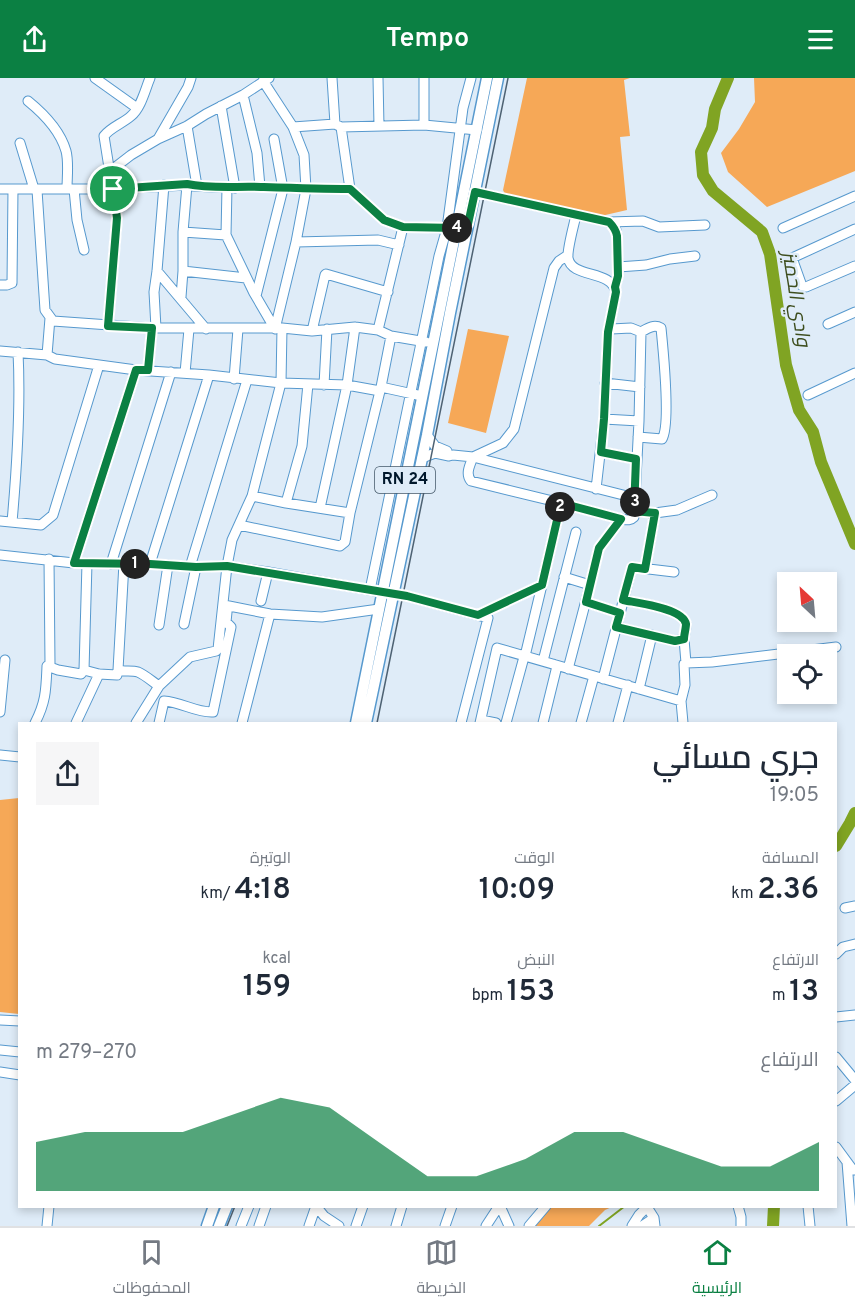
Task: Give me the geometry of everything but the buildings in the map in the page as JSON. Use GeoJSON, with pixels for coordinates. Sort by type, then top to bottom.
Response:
{"type":"FeatureCollection","features":[{"type":"Feature","properties":{"kind":"main road","name":"RN 24"},"geometry":{"type":"LineString","coordinates":[[366,722],[422,396],[458,230],[487,78]]}},
{"type":"Feature","properties":{"kind":"main road","name":"RN 24"},"geometry":{"type":"LineString","coordinates":[[356,722],[379,609],[388,593],[428,435],[458,230],[475,192],[498,78]]}},
{"type":"Feature","properties":{"kind":"main road"},"geometry":{"type":"LineString","coordinates":[[207,1226],[213,1208]]}},
{"type":"Feature","properties":{"kind":"main road"},"geometry":{"type":"LineString","coordinates":[[219,1226],[225,1208]]}},
{"type":"Feature","properties":{"kind":"street"},"geometry":{"type":"LineString","coordinates":[[95,78],[137,108]]}},
{"type":"Feature","properties":{"kind":"street"},"geometry":{"type":"LineString","coordinates":[[108,326],[117,218],[104,136],[109,130],[131,116],[150,78]]}},
{"type":"Feature","properties":{"kind":"street"},"geometry":{"type":"LineString","coordinates":[[158,139],[191,78]]}},
{"type":"Feature","properties":{"kind":"street"},"geometry":{"type":"LineString","coordinates":[[332,78],[350,189],[384,220],[403,227],[458,230]]}},
{"type":"Feature","properties":{"kind":"street"},"geometry":{"type":"LineString","coordinates":[[378,78],[379,126]]}},
{"type":"Feature","properties":{"kind":"street"},"geometry":{"type":"LineString","coordinates":[[424,78],[424,125]]}},
{"type":"Feature","properties":{"kind":"street"},"geometry":{"type":"LineString","coordinates":[[370,590],[439,256],[458,230],[461,129],[471,78]]}},
{"type":"Feature","properties":{"kind":"street"},"geometry":{"type":"LineString","coordinates":[[109,172],[131,155],[243,95],[262,80],[292,127],[304,155],[306,189],[279,328],[280,383],[252,496],[232,540],[227,566],[226,606],[226,622],[231,627],[213,712],[164,701],[159,722]]}},
{"type":"Feature","properties":{"kind":"street"},"geometry":{"type":"LineString","coordinates":[[243,95],[257,153],[260,187]]}},
{"type":"Feature","properties":{"kind":"street"},"geometry":{"type":"LineString","coordinates":[[28,102],[42,113],[57,131],[66,152],[84,250]]}},
{"type":"Feature","properties":{"kind":"street"},"geometry":{"type":"LineString","coordinates":[[222,106],[231,187],[226,235],[256,296],[279,328]]}},
{"type":"Feature","properties":{"kind":"street"},"geometry":{"type":"LineString","coordinates":[[292,127],[424,125],[477,130]]}},
{"type":"Feature","properties":{"kind":"street"},"geometry":{"type":"LineString","coordinates":[[187,126],[197,186]]}},
{"type":"Feature","properties":{"kind":"street"},"geometry":{"type":"LineString","coordinates":[[256,296],[283,189],[274,140]]}},
{"type":"Feature","properties":{"kind":"street"},"geometry":{"type":"LineString","coordinates":[[20,143],[35,189],[45,310],[53,321],[189,329],[279,328],[312,331],[355,327],[433,343]]}},
{"type":"Feature","properties":{"kind":"street"},"geometry":{"type":"LineString","coordinates":[[0,189],[113,189],[187,184],[283,189],[350,189]]}},
{"type":"Feature","properties":{"kind":"street"},"geometry":{"type":"LineString","coordinates":[[181,297],[187,184]]}},
{"type":"Feature","properties":{"kind":"street"},"geometry":{"type":"LineString","coordinates":[[148,370],[154,328],[154,292],[164,185]]}},
{"type":"Feature","properties":{"kind":"street"},"geometry":{"type":"LineString","coordinates":[[0,285],[12,283],[13,189]]}},
{"type":"Feature","properties":{"kind":"street"},"geometry":{"type":"LineString","coordinates":[[475,192],[609,222],[643,221],[659,227],[705,225]]}},
{"type":"Feature","properties":{"kind":"street"},"geometry":{"type":"LineString","coordinates":[[783,228],[855,196]]}},
{"type":"Feature","properties":{"kind":"street"},"geometry":{"type":"LineString","coordinates":[[576,215],[568,255],[569,261],[575,268],[608,280],[615,287]]}},
{"type":"Feature","properties":{"kind":"street"},"geometry":{"type":"LineString","coordinates":[[596,489],[604,419],[608,332],[618,276],[616,230],[609,222]]}},
{"type":"Feature","properties":{"kind":"street"},"geometry":{"type":"LineString","coordinates":[[378,330],[403,227]]}},
{"type":"Feature","properties":{"kind":"street"},"geometry":{"type":"LineString","coordinates":[[855,229],[792,258],[802,286],[806,287],[855,267]]}},
{"type":"Feature","properties":{"kind":"street"},"geometry":{"type":"LineString","coordinates":[[183,232],[226,235]]}},
{"type":"Feature","properties":{"kind":"street"},"geometry":{"type":"LineString","coordinates":[[296,242],[378,240],[399,245]]}},
{"type":"Feature","properties":{"kind":"street"},"geometry":{"type":"LineString","coordinates":[[568,255],[554,268],[514,429],[503,443],[480,456],[468,474],[471,481],[621,519],[630,520],[634,517],[641,332]]}},
{"type":"Feature","properties":{"kind":"street"},"geometry":{"type":"LineString","coordinates":[[618,267],[646,265],[695,255]]}},
{"type":"Feature","properties":{"kind":"street"},"geometry":{"type":"LineString","coordinates":[[157,271],[206,328]]}},
{"type":"Feature","properties":{"kind":"street"},"geometry":{"type":"LineString","coordinates":[[183,272],[246,278]]}},
{"type":"Feature","properties":{"kind":"street"},"geometry":{"type":"LineString","coordinates":[[312,331],[326,274],[388,292]]}},
{"type":"Feature","properties":{"kind":"street"},"geometry":{"type":"LineString","coordinates":[[828,324],[855,312]]}},
{"type":"Feature","properties":{"kind":"street"},"geometry":{"type":"LineString","coordinates":[[47,355],[50,318]]}},
{"type":"Feature","properties":{"kind":"street"},"geometry":{"type":"LineString","coordinates":[[638,437],[662,439],[665,434],[666,418],[661,328],[652,326],[641,332]]}},
{"type":"Feature","properties":{"kind":"street"},"geometry":{"type":"LineString","coordinates":[[320,508],[347,386],[355,327]]}},
{"type":"Feature","properties":{"kind":"street"},"geometry":{"type":"LineString","coordinates":[[608,332],[611,329],[631,328],[641,332]]}},
{"type":"Feature","properties":{"kind":"street"},"geometry":{"type":"LineString","coordinates":[[185,373],[189,329]]}},
{"type":"Feature","properties":{"kind":"street"},"geometry":{"type":"LineString","coordinates":[[234,379],[238,329]]}},
{"type":"Feature","properties":{"kind":"street"},"geometry":{"type":"LineString","coordinates":[[324,385],[327,329]]}},
{"type":"Feature","properties":{"kind":"street"},"geometry":{"type":"LineString","coordinates":[[239,525],[340,546],[345,543],[391,336]]}},
{"type":"Feature","properties":{"kind":"street"},"geometry":{"type":"LineString","coordinates":[[0,351],[47,355],[55,359],[136,370],[280,383],[381,389],[422,396]]}},
{"type":"Feature","properties":{"kind":"street"},"geometry":{"type":"LineString","coordinates":[[12,522],[17,464],[18,352]]}},
{"type":"Feature","properties":{"kind":"street"},"geometry":{"type":"LineString","coordinates":[[0,520],[41,525],[53,515],[99,365]]}},
{"type":"Feature","properties":{"kind":"street"},"geometry":{"type":"LineString","coordinates":[[74,563],[136,370]]}},
{"type":"Feature","properties":{"kind":"street"},"geometry":{"type":"LineString","coordinates":[[111,564],[171,372]]}},
{"type":"Feature","properties":{"kind":"street"},"geometry":{"type":"LineString","coordinates":[[808,395],[855,373]]}},
{"type":"Feature","properties":{"kind":"street"},"geometry":{"type":"LineString","coordinates":[[150,564],[209,375]]}},
{"type":"Feature","properties":{"kind":"street"},"geometry":{"type":"LineString","coordinates":[[184,624],[193,567],[246,380]]}},
{"type":"Feature","properties":{"kind":"street"},"geometry":{"type":"LineString","coordinates":[[604,383],[640,387]]}},
{"type":"Feature","properties":{"kind":"street"},"geometry":{"type":"LineString","coordinates":[[286,503],[302,446],[308,384]]}},
{"type":"Feature","properties":{"kind":"street"},"geometry":{"type":"LineString","coordinates":[[604,419],[639,421]]}},
{"type":"Feature","properties":{"kind":"street"},"geometry":{"type":"LineString","coordinates":[[428,435],[438,451],[448,456],[480,456],[635,498]]}},
{"type":"Feature","properties":{"kind":"street"},"geometry":{"type":"LineString","coordinates":[[422,458],[438,451]]}},
{"type":"Feature","properties":{"kind":"street"},"geometry":{"type":"LineString","coordinates":[[601,452],[636,459]]}},
{"type":"Feature","properties":{"kind":"street"},"geometry":{"type":"LineString","coordinates":[[634,511],[655,513],[677,510],[712,495]]}},
{"type":"Feature","properties":{"kind":"street"},"geometry":{"type":"LineString","coordinates":[[252,496],[350,513]]}},
{"type":"Feature","properties":{"kind":"street"},"geometry":{"type":"LineString","coordinates":[[506,722],[525,656],[561,503]]}},
{"type":"Feature","properties":{"kind":"street"},"geometry":{"type":"LineString","coordinates":[[645,569],[655,513]]}},
{"type":"Feature","properties":{"kind":"street"},"geometry":{"type":"LineString","coordinates":[[568,669],[599,548],[621,519]]}},
{"type":"Feature","properties":{"kind":"street"},"geometry":{"type":"LineString","coordinates":[[543,661],[576,532]]}},
{"type":"Feature","properties":{"kind":"street"},"geometry":{"type":"LineString","coordinates":[[0,555],[74,563],[227,566],[407,596],[488,618],[461,722]]}},
{"type":"Feature","properties":{"kind":"street"},"geometry":{"type":"LineString","coordinates":[[36,722],[42,710],[50,664],[50,559]]}},
{"type":"Feature","properties":{"kind":"street"},"geometry":{"type":"LineString","coordinates":[[48,666],[58,670],[83,673],[87,563]]}},
{"type":"Feature","properties":{"kind":"street"},"geometry":{"type":"LineString","coordinates":[[84,670],[117,675],[124,564]]}},
{"type":"Feature","properties":{"kind":"street"},"geometry":{"type":"LineString","coordinates":[[159,625],[168,565]]}},
{"type":"Feature","properties":{"kind":"street"},"geometry":{"type":"LineString","coordinates":[[581,722],[616,627],[632,567],[674,572]]}},
{"type":"Feature","properties":{"kind":"street"},"geometry":{"type":"LineString","coordinates":[[261,601],[268,572]]}},
{"type":"Feature","properties":{"kind":"street"},"geometry":{"type":"LineString","coordinates":[[564,577],[590,585]]}},
{"type":"Feature","properties":{"kind":"street"},"geometry":{"type":"LineString","coordinates":[[478,615],[542,585]]}},
{"type":"Feature","properties":{"kind":"street"},"geometry":{"type":"LineString","coordinates":[[623,600],[674,611],[683,618],[686,625],[685,685],[681,701],[683,722]]}},
{"type":"Feature","properties":{"kind":"street"},"geometry":{"type":"LineString","coordinates":[[586,602],[620,613]]}},
{"type":"Feature","properties":{"kind":"street"},"geometry":{"type":"LineString","coordinates":[[226,606],[270,614],[322,617],[379,609]]}},
{"type":"Feature","properties":{"kind":"street"},"geometry":{"type":"LineString","coordinates":[[137,722],[159,686],[190,657],[218,649],[226,606]]}},
{"type":"Feature","properties":{"kind":"street"},"geometry":{"type":"LineString","coordinates":[[242,722],[270,614]]}},
{"type":"Feature","properties":{"kind":"street"},"geometry":{"type":"LineString","coordinates":[[616,627],[675,641],[684,639]]}},
{"type":"Feature","properties":{"kind":"street"},"geometry":{"type":"LineString","coordinates":[[639,689],[652,635]]}},
{"type":"Feature","properties":{"kind":"street"},"geometry":{"type":"LineString","coordinates":[[480,721],[497,648],[557,666]]}},
{"type":"Feature","properties":{"kind":"street"},"geometry":{"type":"LineString","coordinates":[[686,663],[777,654]]}},
{"type":"Feature","properties":{"kind":"street"},"geometry":{"type":"LineString","coordinates":[[525,656],[681,701]]}},
{"type":"Feature","properties":{"kind":"street"},"geometry":{"type":"LineString","coordinates":[[0,712],[5,660]]}},
{"type":"Feature","properties":{"kind":"street"},"geometry":{"type":"LineString","coordinates":[[543,722],[557,666]]}},
{"type":"Feature","properties":{"kind":"street"},"geometry":{"type":"LineString","coordinates":[[118,670],[121,672],[136,671],[159,686]]}},
{"type":"Feature","properties":{"kind":"street"},"geometry":{"type":"LineString","coordinates":[[76,722],[99,674]]}},
{"type":"Feature","properties":{"kind":"street"},"geometry":{"type":"LineString","coordinates":[[618,722],[628,685]]}},
{"type":"Feature","properties":{"kind":"street"},"geometry":{"type":"LineString","coordinates":[[0,754],[18,757]]}},
{"type":"Feature","properties":{"kind":"street"},"geometry":{"type":"LineString","coordinates":[[844,908],[855,906]]}},
{"type":"Feature","properties":{"kind":"street"},"geometry":{"type":"LineString","coordinates":[[837,953],[843,947],[855,944]]}},
{"type":"Feature","properties":{"kind":"street"},"geometry":{"type":"LineString","coordinates":[[837,1017],[855,1015]]}},
{"type":"Feature","properties":{"kind":"street"},"geometry":{"type":"LineString","coordinates":[[0,1020],[18,1021]]}},
{"type":"Feature","properties":{"kind":"street"},"geometry":{"type":"LineString","coordinates":[[0,1050],[18,1052]]}},
{"type":"Feature","properties":{"kind":"street"},"geometry":{"type":"LineString","coordinates":[[837,1059],[855,1080]]}},
{"type":"Feature","properties":{"kind":"street"},"geometry":{"type":"LineString","coordinates":[[0,1072],[18,1075]]}},
{"type":"Feature","properties":{"kind":"street"},"geometry":{"type":"LineString","coordinates":[[837,1100],[855,1084]]}},
{"type":"Feature","properties":{"kind":"street"},"geometry":{"type":"LineString","coordinates":[[837,1148],[850,1168],[852,1226]]}},
{"type":"Feature","properties":{"kind":"street"},"geometry":{"type":"LineString","coordinates":[[47,1226],[49,1208]]}},
{"type":"Feature","properties":{"kind":"street"},"geometry":{"type":"LineString","coordinates":[[241,1226],[248,1208]]}},
{"type":"Feature","properties":{"kind":"street"},"geometry":{"type":"LineString","coordinates":[[259,1226],[265,1208]]}},
{"type":"Feature","properties":{"kind":"street"},"geometry":{"type":"LineString","coordinates":[[309,1226],[315,1208]]}},
{"type":"Feature","properties":{"kind":"street"},"geometry":{"type":"LineString","coordinates":[[318,1208],[324,1216],[339,1226]]}},
{"type":"Feature","properties":{"kind":"street"},"geometry":{"type":"LineString","coordinates":[[324,1216],[327,1208]]}},
{"type":"Feature","properties":{"kind":"street"},"geometry":{"type":"LineString","coordinates":[[356,1226],[362,1208]]}},
{"type":"Feature","properties":{"kind":"street"},"geometry":{"type":"LineString","coordinates":[[396,1226],[401,1208]]}},
{"type":"Feature","properties":{"kind":"street"},"geometry":{"type":"LineString","coordinates":[[445,1226],[451,1208]]}},
{"type":"Feature","properties":{"kind":"street"},"geometry":{"type":"LineString","coordinates":[[486,1226],[499,1208]]}},
{"type":"Feature","properties":{"kind":"street"},"geometry":{"type":"LineString","coordinates":[[501,1208],[509,1226]]}},
{"type":"Feature","properties":{"kind":"street"},"geometry":{"type":"LineString","coordinates":[[529,1226],[544,1208]]}},
{"type":"Feature","properties":{"kind":"street"},"geometry":{"type":"LineString","coordinates":[[632,1226],[647,1208]]}},
{"type":"Feature","properties":{"kind":"street"},"geometry":{"type":"LineString","coordinates":[[642,1226],[655,1222],[648,1208]]}},
{"type":"Feature","properties":{"kind":"street"},"geometry":{"type":"LineString","coordinates":[[739,1208],[741,1226]]}},
{"type":"Feature","properties":{"kind":"street"},"geometry":{"type":"LineString","coordinates":[[808,1208],[810,1226]]}},
{"type":"Feature","properties":{"kind":"shaded area"},"geometry":{"type":"Polygon","coordinates":[[[527,78],[630,78],[624,80],[630,136],[620,137],[627,210],[601,216],[506,196],[503,190],[527,78]]]}},
{"type":"Feature","properties":{"kind":"shaded area"},"geometry":{"type":"Polygon","coordinates":[[[754,78],[855,78],[855,171],[767,207],[728,172],[721,153],[755,102],[754,78]]]}},
{"type":"Feature","properties":{"kind":"shaded area"},"geometry":{"type":"Polygon","coordinates":[[[468,329],[509,336],[486,433],[448,423],[468,329]]]}},
{"type":"Feature","properties":{"kind":"shaded area"},"geometry":{"type":"Polygon","coordinates":[[[18,798],[18,1014],[0,1012],[0,800],[18,798]]]}},
{"type":"Feature","properties":{"kind":"shaded area"},"geometry":{"type":"Polygon","coordinates":[[[547,1208],[610,1208],[589,1226],[530,1226],[547,1208]]]}},
{"type":"Feature","properties":{"kind":"waterway","name":"وادي الحميز"},"geometry":{"type":"LineString","coordinates":[[728,78],[715,109],[712,128],[701,152],[703,175],[713,191],[762,232],[770,254],[786,365],[799,410],[813,432],[821,462],[855,544]]}},
{"type":"Feature","properties":{"kind":"waterway","name":"وادي الحميز"},"geometry":{"type":"LineString","coordinates":[[837,844],[855,813]]}},
{"type":"Feature","properties":{"kind":"waterway"},"geometry":{"type":"LineString","coordinates":[[599,1226],[622,1208]]}},
{"type":"Feature","properties":{"kind":"waterway","name":"وادي الحميز"},"geometry":{"type":"LineString","coordinates":[[773,1226],[774,1208]]}},
{"type":"Feature","properties":{"kind":"tram line"},"geometry":{"type":"LineString","coordinates":[[377,722],[508,78]]}},
{"type":"Feature","properties":{"kind":"tram line"},"geometry":{"type":"LineString","coordinates":[[227,1226],[234,1208]]}},
{"type":"Feature","properties":{"kind":"route"},"geometry":{"type":"LineString","coordinates":[[187,184],[235,188],[350,189],[384,220],[403,227],[457,228],[458,223],[468,224],[475,192],[609,222],[616,230],[617,236],[618,276],[608,332],[601,452],[636,459],[634,511],[655,513],[645,569],[632,567],[623,600],[674,611],[683,618],[686,625],[684,639],[675,641],[616,627],[620,613],[586,602],[599,548],[621,519],[561,503],[542,585],[478,615],[407,596],[227,566],[74,563],[136,370],[148,370],[152,328],[108,326],[117,218],[113,189],[187,184]]}}]}
